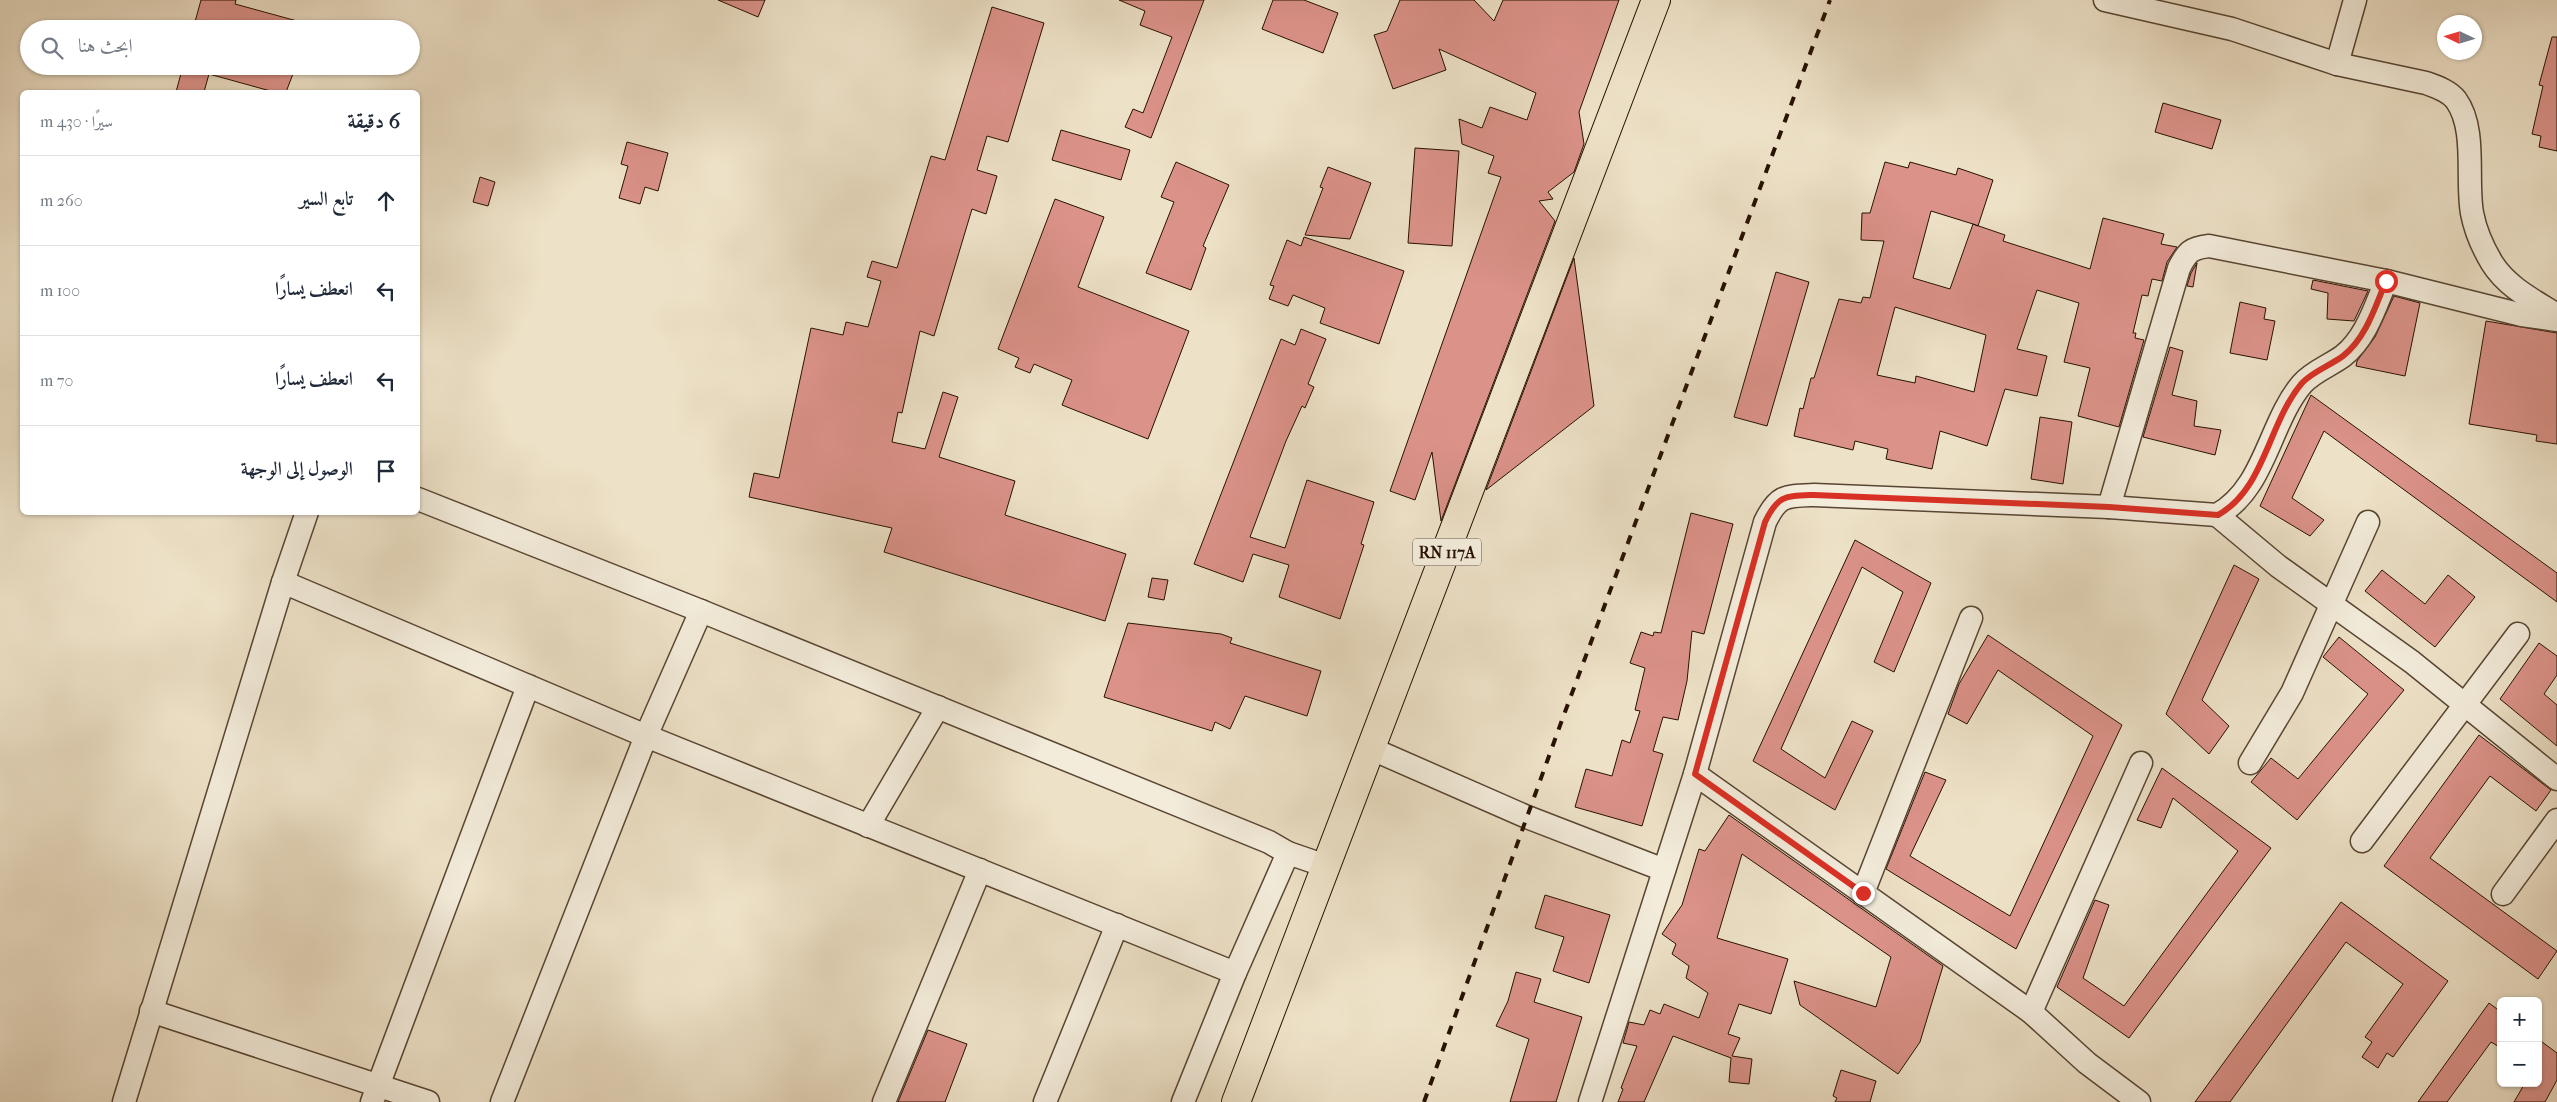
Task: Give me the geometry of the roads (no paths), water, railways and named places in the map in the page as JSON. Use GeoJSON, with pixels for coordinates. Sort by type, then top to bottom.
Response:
{"type":"FeatureCollection","features":[{"type":"Feature","properties":{"kind":"main road","name":"RN 117A"},"geometry":{"type":"LineString","coordinates":[[1236,1102],[1656,0]]}},
{"type":"Feature","properties":{"kind":"street"},"geometry":{"type":"LineString","coordinates":[[2105,0],[2232,29],[2337,64],[2426,83],[2443,90],[2455,98],[2462,111],[2468,143],[2472,212],[2479,237],[2492,263],[2512,287],[2557,315]]}},
{"type":"Feature","properties":{"kind":"street"},"geometry":{"type":"LineString","coordinates":[[2337,64],[2355,0]]}},
{"type":"Feature","properties":{"kind":"street"},"geometry":{"type":"LineString","coordinates":[[2109,507],[2179,268],[2187,252],[2195,247],[2209,246],[2386,281],[2522,315],[2557,320]]}},
{"type":"Feature","properties":{"kind":"street"},"geometry":{"type":"LineString","coordinates":[[1590,1102],[1695,774],[1765,522],[1774,504],[1786,496],[1814,495],[2109,507],[2218,515],[2232,508],[2245,494],[2290,403],[2303,382],[2343,356],[2357,342],[2386,281]]}},
{"type":"Feature","properties":{"kind":"street"},"geometry":{"type":"LineString","coordinates":[[420,500],[938,706],[1269,842],[1288,852],[1326,866]]}},
{"type":"Feature","properties":{"kind":"street"},"geometry":{"type":"LineString","coordinates":[[124,1102],[283,582],[306,515]]}},
{"type":"Feature","properties":{"kind":"street"},"geometry":{"type":"LineString","coordinates":[[2218,515],[2278,566],[2412,662],[2557,780]]}},
{"type":"Feature","properties":{"kind":"street"},"geometry":{"type":"LineString","coordinates":[[2250,763],[2292,693],[2368,522]]}},
{"type":"Feature","properties":{"kind":"street"},"geometry":{"type":"LineString","coordinates":[[283,582],[646,736],[1235,973]]}},
{"type":"Feature","properties":{"kind":"street"},"geometry":{"type":"LineString","coordinates":[[502,1102],[646,736],[701,611]]}},
{"type":"Feature","properties":{"kind":"street"},"geometry":{"type":"LineString","coordinates":[[1863,893],[1971,618]]}},
{"type":"Feature","properties":{"kind":"street"},"geometry":{"type":"LineString","coordinates":[[2362,840],[2518,634]]}},
{"type":"Feature","properties":{"kind":"street"},"geometry":{"type":"LineString","coordinates":[[375,1094],[528,686]]}},
{"type":"Feature","properties":{"kind":"street"},"geometry":{"type":"LineString","coordinates":[[868,826],[938,706]]}},
{"type":"Feature","properties":{"kind":"street"},"geometry":{"type":"LineString","coordinates":[[1372,749],[1527,817],[1664,870]]}},
{"type":"Feature","properties":{"kind":"street"},"geometry":{"type":"LineString","coordinates":[[2031,1012],[2141,763]]}},
{"type":"Feature","properties":{"kind":"street"},"geometry":{"type":"LineString","coordinates":[[1695,774],[2031,1012],[2087,1063],[2139,1102]]}},
{"type":"Feature","properties":{"kind":"street"},"geometry":{"type":"LineString","coordinates":[[2503,894],[2557,820]]}},
{"type":"Feature","properties":{"kind":"street"},"geometry":{"type":"LineString","coordinates":[[1183,1102],[1235,973],[1288,852]]}},
{"type":"Feature","properties":{"kind":"street"},"geometry":{"type":"LineString","coordinates":[[884,1102],[980,870]]}},
{"type":"Feature","properties":{"kind":"street"},"geometry":{"type":"LineString","coordinates":[[1045,1102],[1117,925]]}},
{"type":"Feature","properties":{"kind":"street"},"geometry":{"type":"LineString","coordinates":[[151,1010],[375,1094],[428,1102]]}},
{"type":"Feature","properties":{"kind":"railway"},"geometry":{"type":"LineString","coordinates":[[1424,1102],[1562,720],[1830,0]]}}]}
